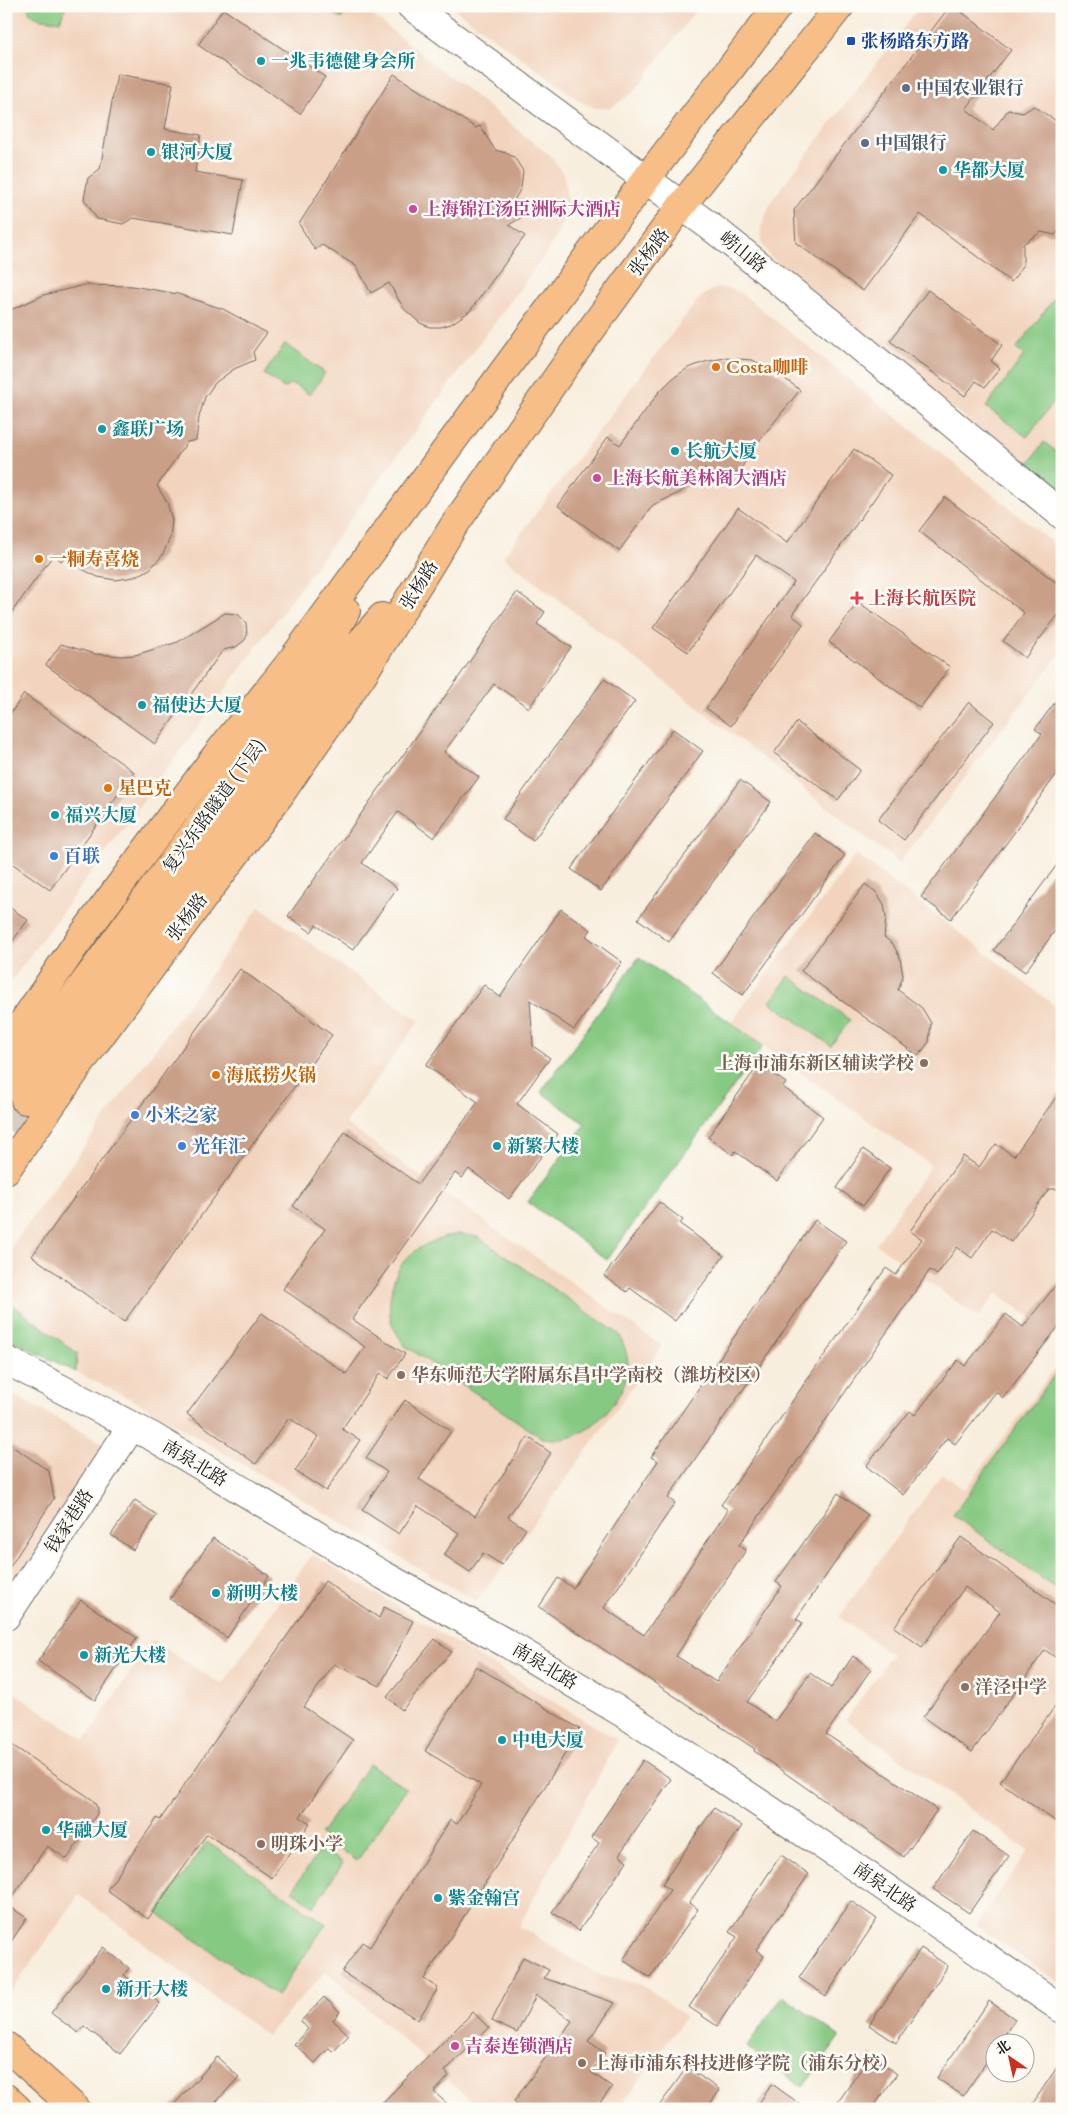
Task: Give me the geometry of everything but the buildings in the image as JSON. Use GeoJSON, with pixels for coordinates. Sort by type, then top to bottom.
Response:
{"type":"FeatureCollection","features":[{"type":"Feature","properties":{"kind":"main road"},"geometry":{"type":"LineString","coordinates":[[6,1047],[80,939],[216,757],[290,664],[487,391],[778,6]]}},
{"type":"Feature","properties":{"kind":"main road","name":"张杨路"},"geometry":{"type":"LineString","coordinates":[[6,1170],[95,1043],[279,796],[363,674],[441,550],[453,527],[572,356],[682,205],[840,6]]}},
{"type":"Feature","properties":{"kind":"main road","name":"复兴东路隧道 (下层)"},"geometry":{"type":"LineString","coordinates":[[400,514],[313,670],[17,1093],[255,791],[342,664],[441,550]]}},
{"type":"Feature","properties":{"kind":"main road"},"geometry":{"type":"LineString","coordinates":[[7,2055],[60,2109]]}},
{"type":"Feature","properties":{"kind":"main road"},"geometry":{"type":"LineString","coordinates":[[7,2055],[76,2109]]}},
{"type":"Feature","properties":{"kind":"main road"},"geometry":{"type":"LineString","coordinates":[[6,2098],[18,2109]]}},
{"type":"Feature","properties":{"kind":"street","name":"崂山路"},"geometry":{"type":"LineString","coordinates":[[411,6],[682,205],[851,339],[1062,515]]}},
{"type":"Feature","properties":{"kind":"street","name":"南泉北路"},"geometry":{"type":"LineString","coordinates":[[6,1360],[132,1426],[383,1575],[508,1644],[631,1718],[839,1856],[1062,2010]]}},
{"type":"Feature","properties":{"kind":"street","name":"钱家巷路"},"geometry":{"type":"LineString","coordinates":[[6,1616],[132,1426]]}},
{"type":"Feature","properties":{"kind":"shaded area"},"geometry":{"type":"Polygon","coordinates":[[[6,6],[361,6],[552,157],[564,176],[567,199],[565,217],[546,253],[6,988],[6,6]]]}},
{"type":"Feature","properties":{"kind":"shaded area"},"geometry":{"type":"Polygon","coordinates":[[[450,6],[699,6],[633,93],[610,108],[595,108],[583,103],[450,6]]]}},
{"type":"Feature","properties":{"kind":"shaded area"},"geometry":{"type":"Polygon","coordinates":[[[920,6],[1062,6],[1062,498],[769,256],[762,243],[761,227],[772,200],[920,6]]]}},
{"type":"Feature","properties":{"kind":"shaded area","name":"上海长航医院"},"geometry":{"type":"Polygon","coordinates":[[[716,288],[729,288],[741,293],[1062,550],[1062,651],[899,863],[503,557],[696,302],[716,288]]]}},
{"type":"Feature","properties":{"kind":"shaded area","name":"上海市浦东新区辅读学校"},"geometry":{"type":"Polygon","coordinates":[[[856,854],[1062,1011],[1062,1340],[997,1293],[978,1317],[876,1244],[931,1165],[731,1023],[856,854]]]}},
{"type":"Feature","properties":{"kind":"shaded area"},"geometry":{"type":"Polygon","coordinates":[[[259,907],[419,1021],[345,1123],[662,1346],[477,1602],[139,1403],[6,1338],[6,1254],[259,907]]]}},
{"type":"Feature","properties":{"kind":"shaded area","name":"洋泾中学"},"geometry":{"type":"Polygon","coordinates":[[[1062,1358],[1062,1984],[976,1926],[1028,1851],[846,1720],[892,1654],[839,1617],[942,1474],[965,1490],[1062,1358]]]}},
{"type":"Feature","properties":{"kind":"shaded area"},"geometry":{"type":"Polygon","coordinates":[[[6,1391],[115,1450],[6,1616],[6,1391]]]}},
{"type":"Feature","properties":{"kind":"shaded area"},"geometry":{"type":"Polygon","coordinates":[[[312,1554],[618,1740],[519,1926],[597,1974],[642,1985],[686,2016],[618,2109],[480,2109],[326,1971],[267,2036],[79,1895],[6,1999],[6,1687],[85,1740],[152,1640],[222,1685],[312,1554]]]}},
{"type":"Feature","properties":{"kind":"green space"},"geometry":{"type":"Polygon","coordinates":[[[28,6],[66,6],[60,21],[35,17],[29,11],[28,6]]]}},
{"type":"Feature","properties":{"kind":"green space"},"geometry":{"type":"Polygon","coordinates":[[[324,6],[351,6],[341,19],[324,6]]]}},
{"type":"Feature","properties":{"kind":"green space"},"geometry":{"type":"Polygon","coordinates":[[[1062,288],[1062,391],[1027,437],[986,407],[1024,355],[1016,349],[1062,288]]]}},
{"type":"Feature","properties":{"kind":"green space"},"geometry":{"type":"Polygon","coordinates":[[[285,344],[325,373],[310,395],[297,386],[290,384],[284,388],[264,374],[285,344]]]}},
{"type":"Feature","properties":{"kind":"green space"},"geometry":{"type":"Polygon","coordinates":[[[1044,442],[1062,456],[1062,498],[1025,469],[1044,442]]]}},
{"type":"Feature","properties":{"kind":"green space"},"geometry":{"type":"Polygon","coordinates":[[[639,957],[763,1046],[607,1260],[528,1202],[585,1124],[541,1092],[639,957]]]}},
{"type":"Feature","properties":{"kind":"green space"},"geometry":{"type":"Polygon","coordinates":[[[789,976],[850,1020],[831,1046],[770,1002],[789,976]]]}},
{"type":"Feature","properties":{"kind":"green space"},"geometry":{"type":"Polygon","coordinates":[[[458,1234],[478,1237],[619,1334],[627,1358],[626,1378],[614,1402],[595,1423],[584,1431],[572,1437],[561,1439],[542,1438],[404,1345],[392,1324],[390,1313],[391,1294],[399,1269],[413,1252],[423,1246],[458,1234]]]}},
{"type":"Feature","properties":{"kind":"green space"},"geometry":{"type":"Polygon","coordinates":[[[10,1303],[77,1353],[76,1372],[6,1338],[6,1307],[10,1303]]]}},
{"type":"Feature","properties":{"kind":"green space"},"geometry":{"type":"Polygon","coordinates":[[[1057,1371],[1062,1374],[1062,1593],[953,1515],[1057,1371]]]}},
{"type":"Feature","properties":{"kind":"green space"},"geometry":{"type":"Polygon","coordinates":[[[369,1764],[406,1789],[357,1861],[320,1835],[369,1764]]]}},
{"type":"Feature","properties":{"kind":"green space"},"geometry":{"type":"Polygon","coordinates":[[[207,1842],[326,1924],[277,1996],[157,1913],[207,1842]]]}},
{"type":"Feature","properties":{"kind":"green space"},"geometry":{"type":"Polygon","coordinates":[[[321,1848],[343,1863],[314,1906],[292,1891],[321,1848]]]}},
{"type":"Feature","properties":{"kind":"green space"},"geometry":{"type":"Polygon","coordinates":[[[783,1996],[840,2037],[803,2087],[746,2047],[783,1996]]]}},
{"type":"Feature","properties":{"kind":"tunnel"},"geometry":{"type":"LineString","coordinates":[[6,1128],[25,1100]]}},
{"type":"Feature","properties":{"kind":"place","name":"张杨路东方路"},"geometry":{"type":"Point","coordinates":[851,41]}},
{"type":"Feature","properties":{"kind":"place","name":"一兆韦德健身会所"},"geometry":{"type":"Point","coordinates":[261,61]}},
{"type":"Feature","properties":{"kind":"place","name":"中国农业银行"},"geometry":{"type":"Point","coordinates":[906,88]}},
{"type":"Feature","properties":{"kind":"place","name":"中国银行"},"geometry":{"type":"Point","coordinates":[865,143]}},
{"type":"Feature","properties":{"kind":"place","name":"银河大厦"},"geometry":{"type":"Point","coordinates":[151,152]}},
{"type":"Feature","properties":{"kind":"place","name":"华都大厦"},"geometry":{"type":"Point","coordinates":[943,170]}},
{"type":"Feature","properties":{"kind":"place","name":"上海锦江汤臣洲际大酒店"},"geometry":{"type":"Point","coordinates":[413,209]}},
{"type":"Feature","properties":{"kind":"place","name":"Costa咖啡"},"geometry":{"type":"Point","coordinates":[716,367]}},
{"type":"Feature","properties":{"kind":"place","name":"鑫联广场"},"geometry":{"type":"Point","coordinates":[102,429]}},
{"type":"Feature","properties":{"kind":"place","name":"长航大厦"},"geometry":{"type":"Point","coordinates":[675,451]}},
{"type":"Feature","properties":{"kind":"place","name":"上海长航美林阁大酒店"},"geometry":{"type":"Point","coordinates":[597,478]}},
{"type":"Feature","properties":{"kind":"place","name":"一粡寿喜烧"},"geometry":{"type":"Point","coordinates":[39,559]}},
{"type":"Feature","properties":{"kind":"place","name":"上海长航医院"},"geometry":{"type":"Point","coordinates":[857,598]}},
{"type":"Feature","properties":{"kind":"place","name":"福使达大厦"},"geometry":{"type":"Point","coordinates":[142,705]}},
{"type":"Feature","properties":{"kind":"place","name":"星巴克"},"geometry":{"type":"Point","coordinates":[108,788]}},
{"type":"Feature","properties":{"kind":"place","name":"福兴大厦"},"geometry":{"type":"Point","coordinates":[55,815]}},
{"type":"Feature","properties":{"kind":"place","name":"百联"},"geometry":{"type":"Point","coordinates":[54,856]}},
{"type":"Feature","properties":{"kind":"place","name":"上海市浦东新区辅读学校"},"geometry":{"type":"Point","coordinates":[924,1063]}},
{"type":"Feature","properties":{"kind":"place","name":"海底捞火锅"},"geometry":{"type":"Point","coordinates":[216,1075]}},
{"type":"Feature","properties":{"kind":"place","name":"小米之家"},"geometry":{"type":"Point","coordinates":[135,1115]}},
{"type":"Feature","properties":{"kind":"place","name":"光年汇"},"geometry":{"type":"Point","coordinates":[182,1146]}},
{"type":"Feature","properties":{"kind":"place","name":"新繁大楼"},"geometry":{"type":"Point","coordinates":[497,1146]}},
{"type":"Feature","properties":{"kind":"place","name":"华东师范大学附属东昌中学南校（潍坊校区）"},"geometry":{"type":"Point","coordinates":[401,1375]}},
{"type":"Feature","properties":{"kind":"place","name":"新明大楼"},"geometry":{"type":"Point","coordinates":[216,1593]}},
{"type":"Feature","properties":{"kind":"place","name":"新光大楼"},"geometry":{"type":"Point","coordinates":[84,1655]}},
{"type":"Feature","properties":{"kind":"place","name":"洋泾中学"},"geometry":{"type":"Point","coordinates":[965,1687]}},
{"type":"Feature","properties":{"kind":"place","name":"中电大厦"},"geometry":{"type":"Point","coordinates":[502,1740]}},
{"type":"Feature","properties":{"kind":"place","name":"华融大厦"},"geometry":{"type":"Point","coordinates":[46,1830]}},
{"type":"Feature","properties":{"kind":"place","name":"明珠小学"},"geometry":{"type":"Point","coordinates":[261,1844]}},
{"type":"Feature","properties":{"kind":"place","name":"紫金翰宫"},"geometry":{"type":"Point","coordinates":[438,1898]}},
{"type":"Feature","properties":{"kind":"place","name":"新开大楼"},"geometry":{"type":"Point","coordinates":[106,1989]}},
{"type":"Feature","properties":{"kind":"place","name":"吉泰连锁酒店"},"geometry":{"type":"Point","coordinates":[455,2046]}},
{"type":"Feature","properties":{"kind":"place","name":"上海市浦东科技进修学院（浦东分校）"},"geometry":{"type":"Point","coordinates":[582,2063]}}]}
